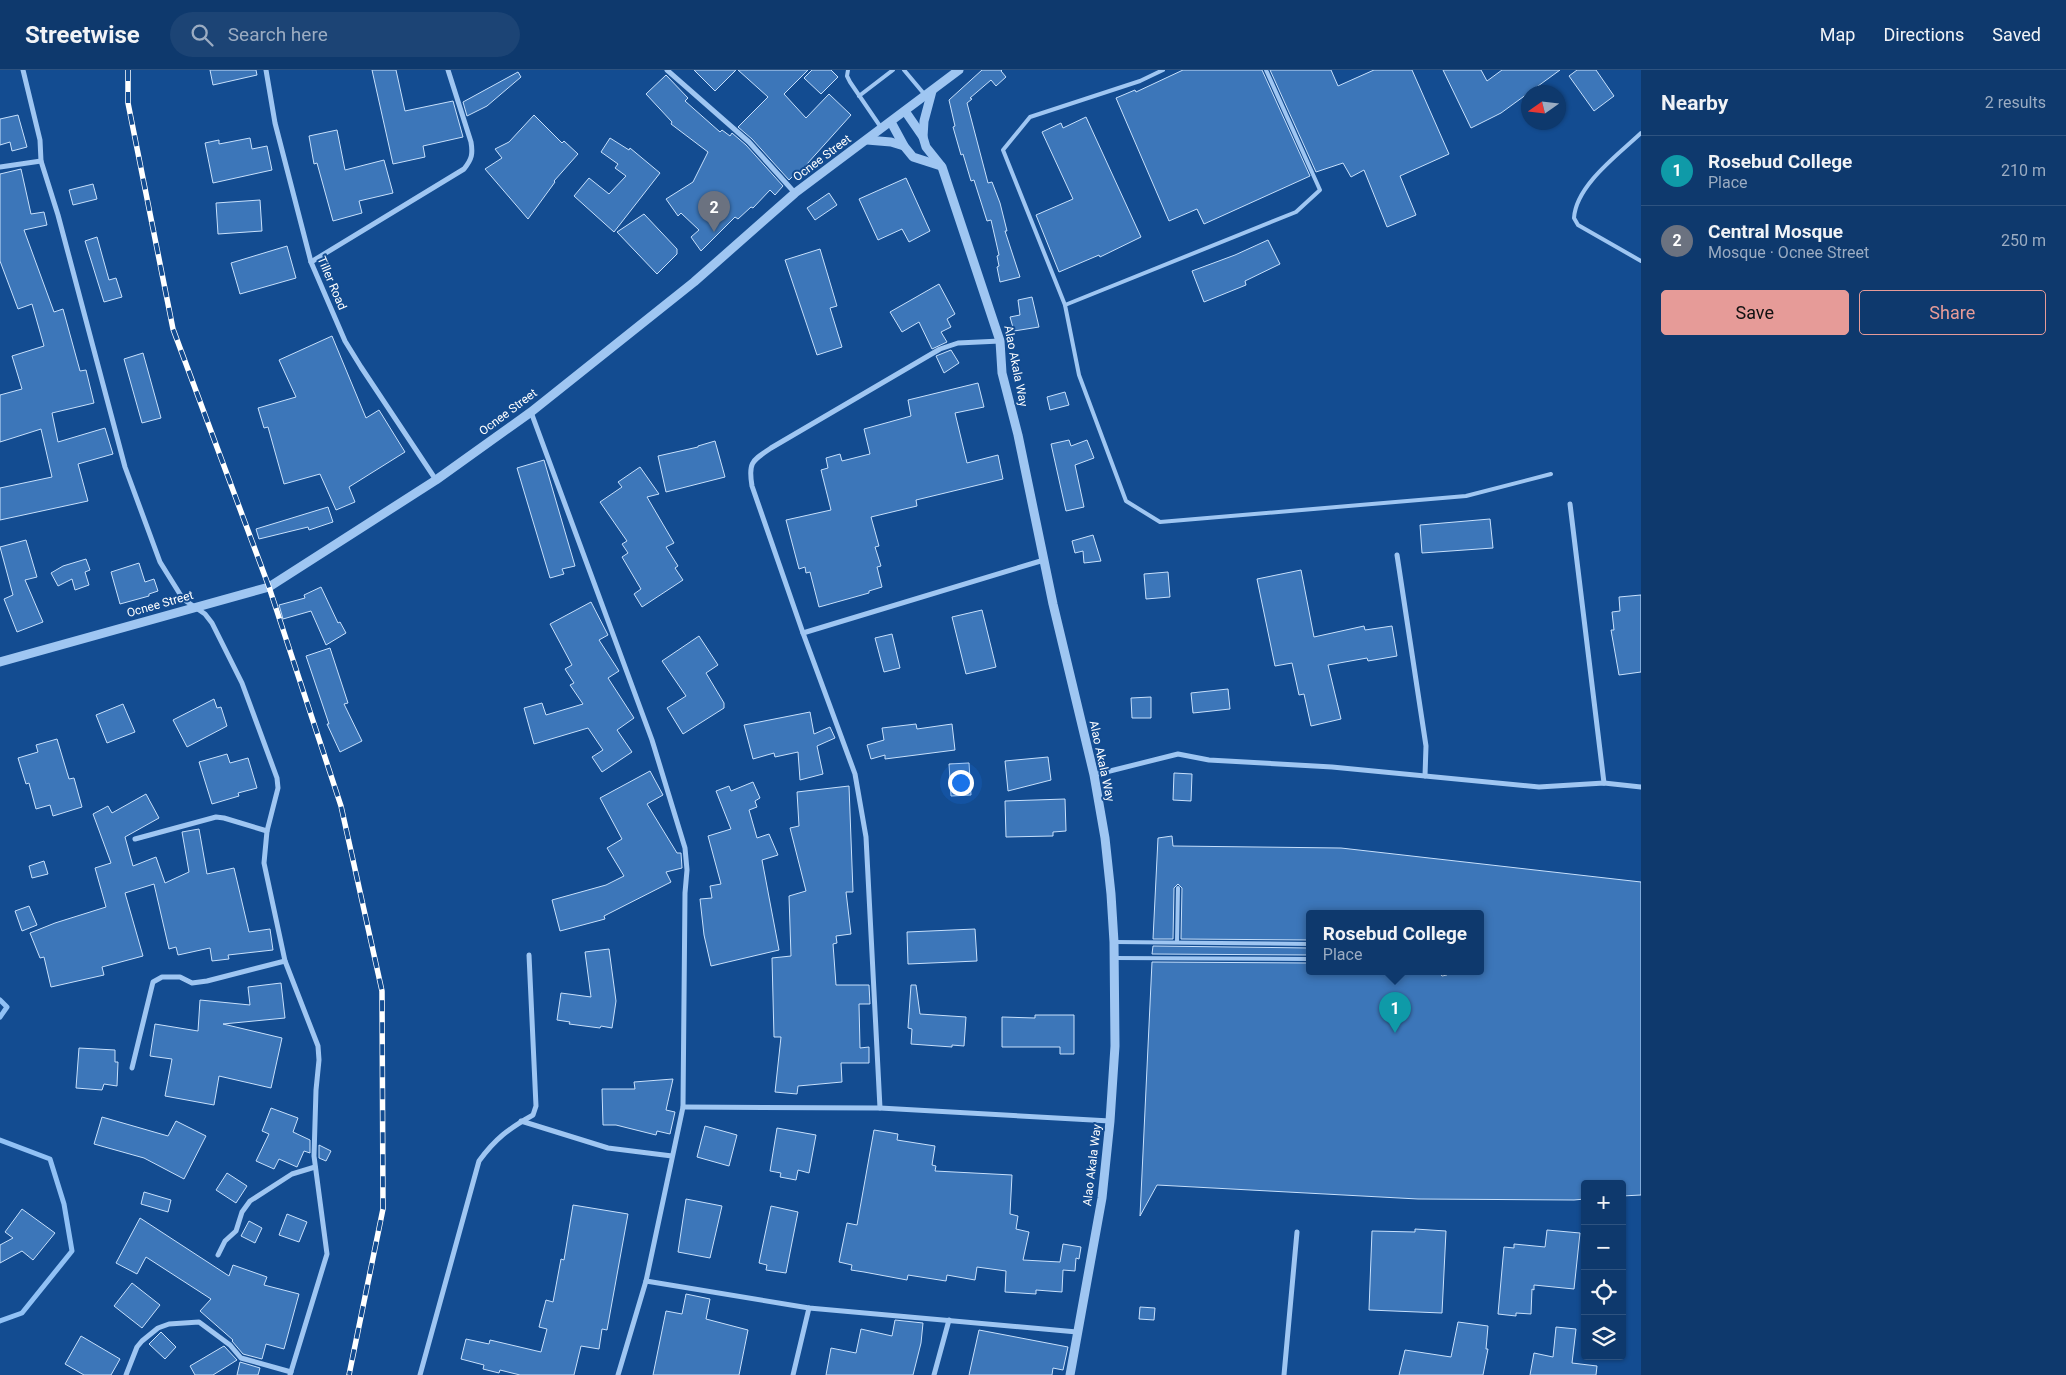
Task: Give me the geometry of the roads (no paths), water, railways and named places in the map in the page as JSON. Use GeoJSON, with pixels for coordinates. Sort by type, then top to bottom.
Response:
{"type":"FeatureCollection","features":[{"type":"Feature","properties":{"kind":"street"},"geometry":{"type":"LineString","coordinates":[[23,70],[40,140],[41,161],[58,215],[126,467],[160,562],[183,599],[205,614],[212,623],[242,683],[277,778],[278,788],[267,831],[264,863],[285,961],[318,1046],[315,1167],[327,1254],[290,1373],[241,1358],[230,1345],[199,1322],[169,1324],[158,1328],[142,1341],[126,1375]]}},
{"type":"Feature","properties":{"kind":"street","name":"Tiller Road"},"geometry":{"type":"LineString","coordinates":[[266,70],[275,123],[311,262],[345,341],[436,480]]}},
{"type":"Feature","properties":{"kind":"street"},"geometry":{"type":"LineString","coordinates":[[311,262],[464,169],[470,162],[473,154],[471,142],[448,70]]}},
{"type":"Feature","properties":{"kind":"street"},"geometry":{"type":"LineString","coordinates":[[668,70],[749,142],[795,193]]}},
{"type":"Feature","properties":{"kind":"street","name":"Ocnee Street"},"geometry":{"type":"LineString","coordinates":[[4,661],[269,587],[436,480],[530,412],[694,282],[795,193],[959,70]]}},
{"type":"Feature","properties":{"kind":"street"},"geometry":{"type":"LineString","coordinates":[[923,137],[929,93]]}},
{"type":"Feature","properties":{"kind":"street","name":"Alao Akala Way"},"geometry":{"type":"LineString","coordinates":[[905,111],[923,137],[926,147],[942,166],[1000,341],[1002,373],[1018,435],[1044,560],[1094,775],[1105,838],[1114,942],[1115,1046],[1102,1198],[1070,1375]]}},
{"type":"Feature","properties":{"kind":"street"},"geometry":{"type":"LineString","coordinates":[[891,122],[904,146],[913,157],[942,166]]}},
{"type":"Feature","properties":{"kind":"street"},"geometry":{"type":"LineString","coordinates":[[867,140],[891,142],[904,146]]}},
{"type":"Feature","properties":{"kind":"street"},"geometry":{"type":"LineString","coordinates":[[0,167],[41,161]]}},
{"type":"Feature","properties":{"kind":"street"},"geometry":{"type":"LineString","coordinates":[[880,1108],[866,837],[855,774],[752,486],[750,471],[753,460],[940,349],[958,343],[1000,341]]}},
{"type":"Feature","properties":{"kind":"street"},"geometry":{"type":"LineString","coordinates":[[530,412],[652,740],[685,848],[687,870],[685,893],[683,1107],[646,1281],[618,1375]]}},
{"type":"Feature","properties":{"kind":"street"},"geometry":{"type":"LineString","coordinates":[[1570,504],[1604,783]]}},
{"type":"Feature","properties":{"kind":"street"},"geometry":{"type":"LineString","coordinates":[[1397,555],[1426,746],[1425,776]]}},
{"type":"Feature","properties":{"kind":"street"},"geometry":{"type":"LineString","coordinates":[[803,633],[1044,560]]}},
{"type":"Feature","properties":{"kind":"street"},"geometry":{"type":"LineString","coordinates":[[1094,775],[1178,754],[1209,760],[1332,767],[1539,787],[1604,783],[1641,787]]}},
{"type":"Feature","properties":{"kind":"street"},"geometry":{"type":"LineString","coordinates":[[136,839],[216,818],[224,818],[267,831]]}},
{"type":"Feature","properties":{"kind":"street"},"geometry":{"type":"LineString","coordinates":[[420,1375],[479,1161],[492,1143],[507,1129],[533,1115],[536,1106],[529,955]]}},
{"type":"Feature","properties":{"kind":"street"},"geometry":{"type":"LineString","coordinates":[[132,1068],[153,982],[162,977],[180,976],[192,983],[207,981],[285,961]]}},
{"type":"Feature","properties":{"kind":"street"},"geometry":{"type":"LineString","coordinates":[[683,1107],[880,1108],[1110,1121]]}},
{"type":"Feature","properties":{"kind":"street"},"geometry":{"type":"LineString","coordinates":[[521,1122],[608,1148],[672,1156]]}},
{"type":"Feature","properties":{"kind":"street"},"geometry":{"type":"LineString","coordinates":[[218,1255],[225,1241],[236,1231],[242,1212],[250,1201],[292,1174],[315,1167]]}},
{"type":"Feature","properties":{"kind":"street"},"geometry":{"type":"LineString","coordinates":[[1284,1375],[1297,1232]]}},
{"type":"Feature","properties":{"kind":"street"},"geometry":{"type":"LineString","coordinates":[[646,1281],[809,1308],[1077,1332]]}},
{"type":"Feature","properties":{"kind":"street"},"geometry":{"type":"LineString","coordinates":[[793,1375],[809,1308]]}},
{"type":"Feature","properties":{"kind":"street"},"geometry":{"type":"LineString","coordinates":[[934,1375],[949,1320]]}},
{"type":"Feature","properties":{"kind":"lane"},"geometry":{"type":"LineString","coordinates":[[848,70],[847,76],[882,128]]}},
{"type":"Feature","properties":{"kind":"lane"},"geometry":{"type":"LineString","coordinates":[[859,96],[893,70]]}},
{"type":"Feature","properties":{"kind":"lane"},"geometry":{"type":"LineString","coordinates":[[904,70],[929,93]]}},
{"type":"Feature","properties":{"kind":"lane"},"geometry":{"type":"LineString","coordinates":[[1162,70],[1140,81],[1030,117],[1003,150],[1065,305],[1080,374],[1126,501],[1160,522],[1466,496],[1551,474]]}},
{"type":"Feature","properties":{"kind":"lane"},"geometry":{"type":"LineString","coordinates":[[1065,305],[1296,212],[1320,190],[1266,70]]}},
{"type":"Feature","properties":{"kind":"lane"},"geometry":{"type":"LineString","coordinates":[[1641,133],[1607,162],[1578,200],[1574,218],[1578,224],[1641,262]]}},
{"type":"Feature","properties":{"kind":"lane"},"geometry":{"type":"LineString","coordinates":[[1177,941],[1178,888]]}},
{"type":"Feature","properties":{"kind":"lane"},"geometry":{"type":"LineString","coordinates":[[1114,942],[1177,941],[1306,944]]}},
{"type":"Feature","properties":{"kind":"lane"},"geometry":{"type":"LineString","coordinates":[[1114,958],[1306,959]]}},
{"type":"Feature","properties":{"kind":"waterway"},"geometry":{"type":"LineString","coordinates":[[0,1000],[7,1007],[0,1017]]}},
{"type":"Feature","properties":{"kind":"waterway"},"geometry":{"type":"LineString","coordinates":[[0,1140],[50,1159],[64,1204],[72,1251],[22,1313],[0,1321]]}},
{"type":"Feature","properties":{"kind":"railway"},"geometry":{"type":"LineString","coordinates":[[128,70],[128,103],[173,329],[269,587],[341,806],[382,991],[383,1209],[349,1375]]}},
{"type":"Feature","properties":{"kind":"place","name":"Central Mosque"},"geometry":{"type":"Point","coordinates":[714,232]}},
{"type":"Feature","properties":{"kind":"place","name":"Rosebud College"},"geometry":{"type":"Point","coordinates":[1395,1033]}}]}
